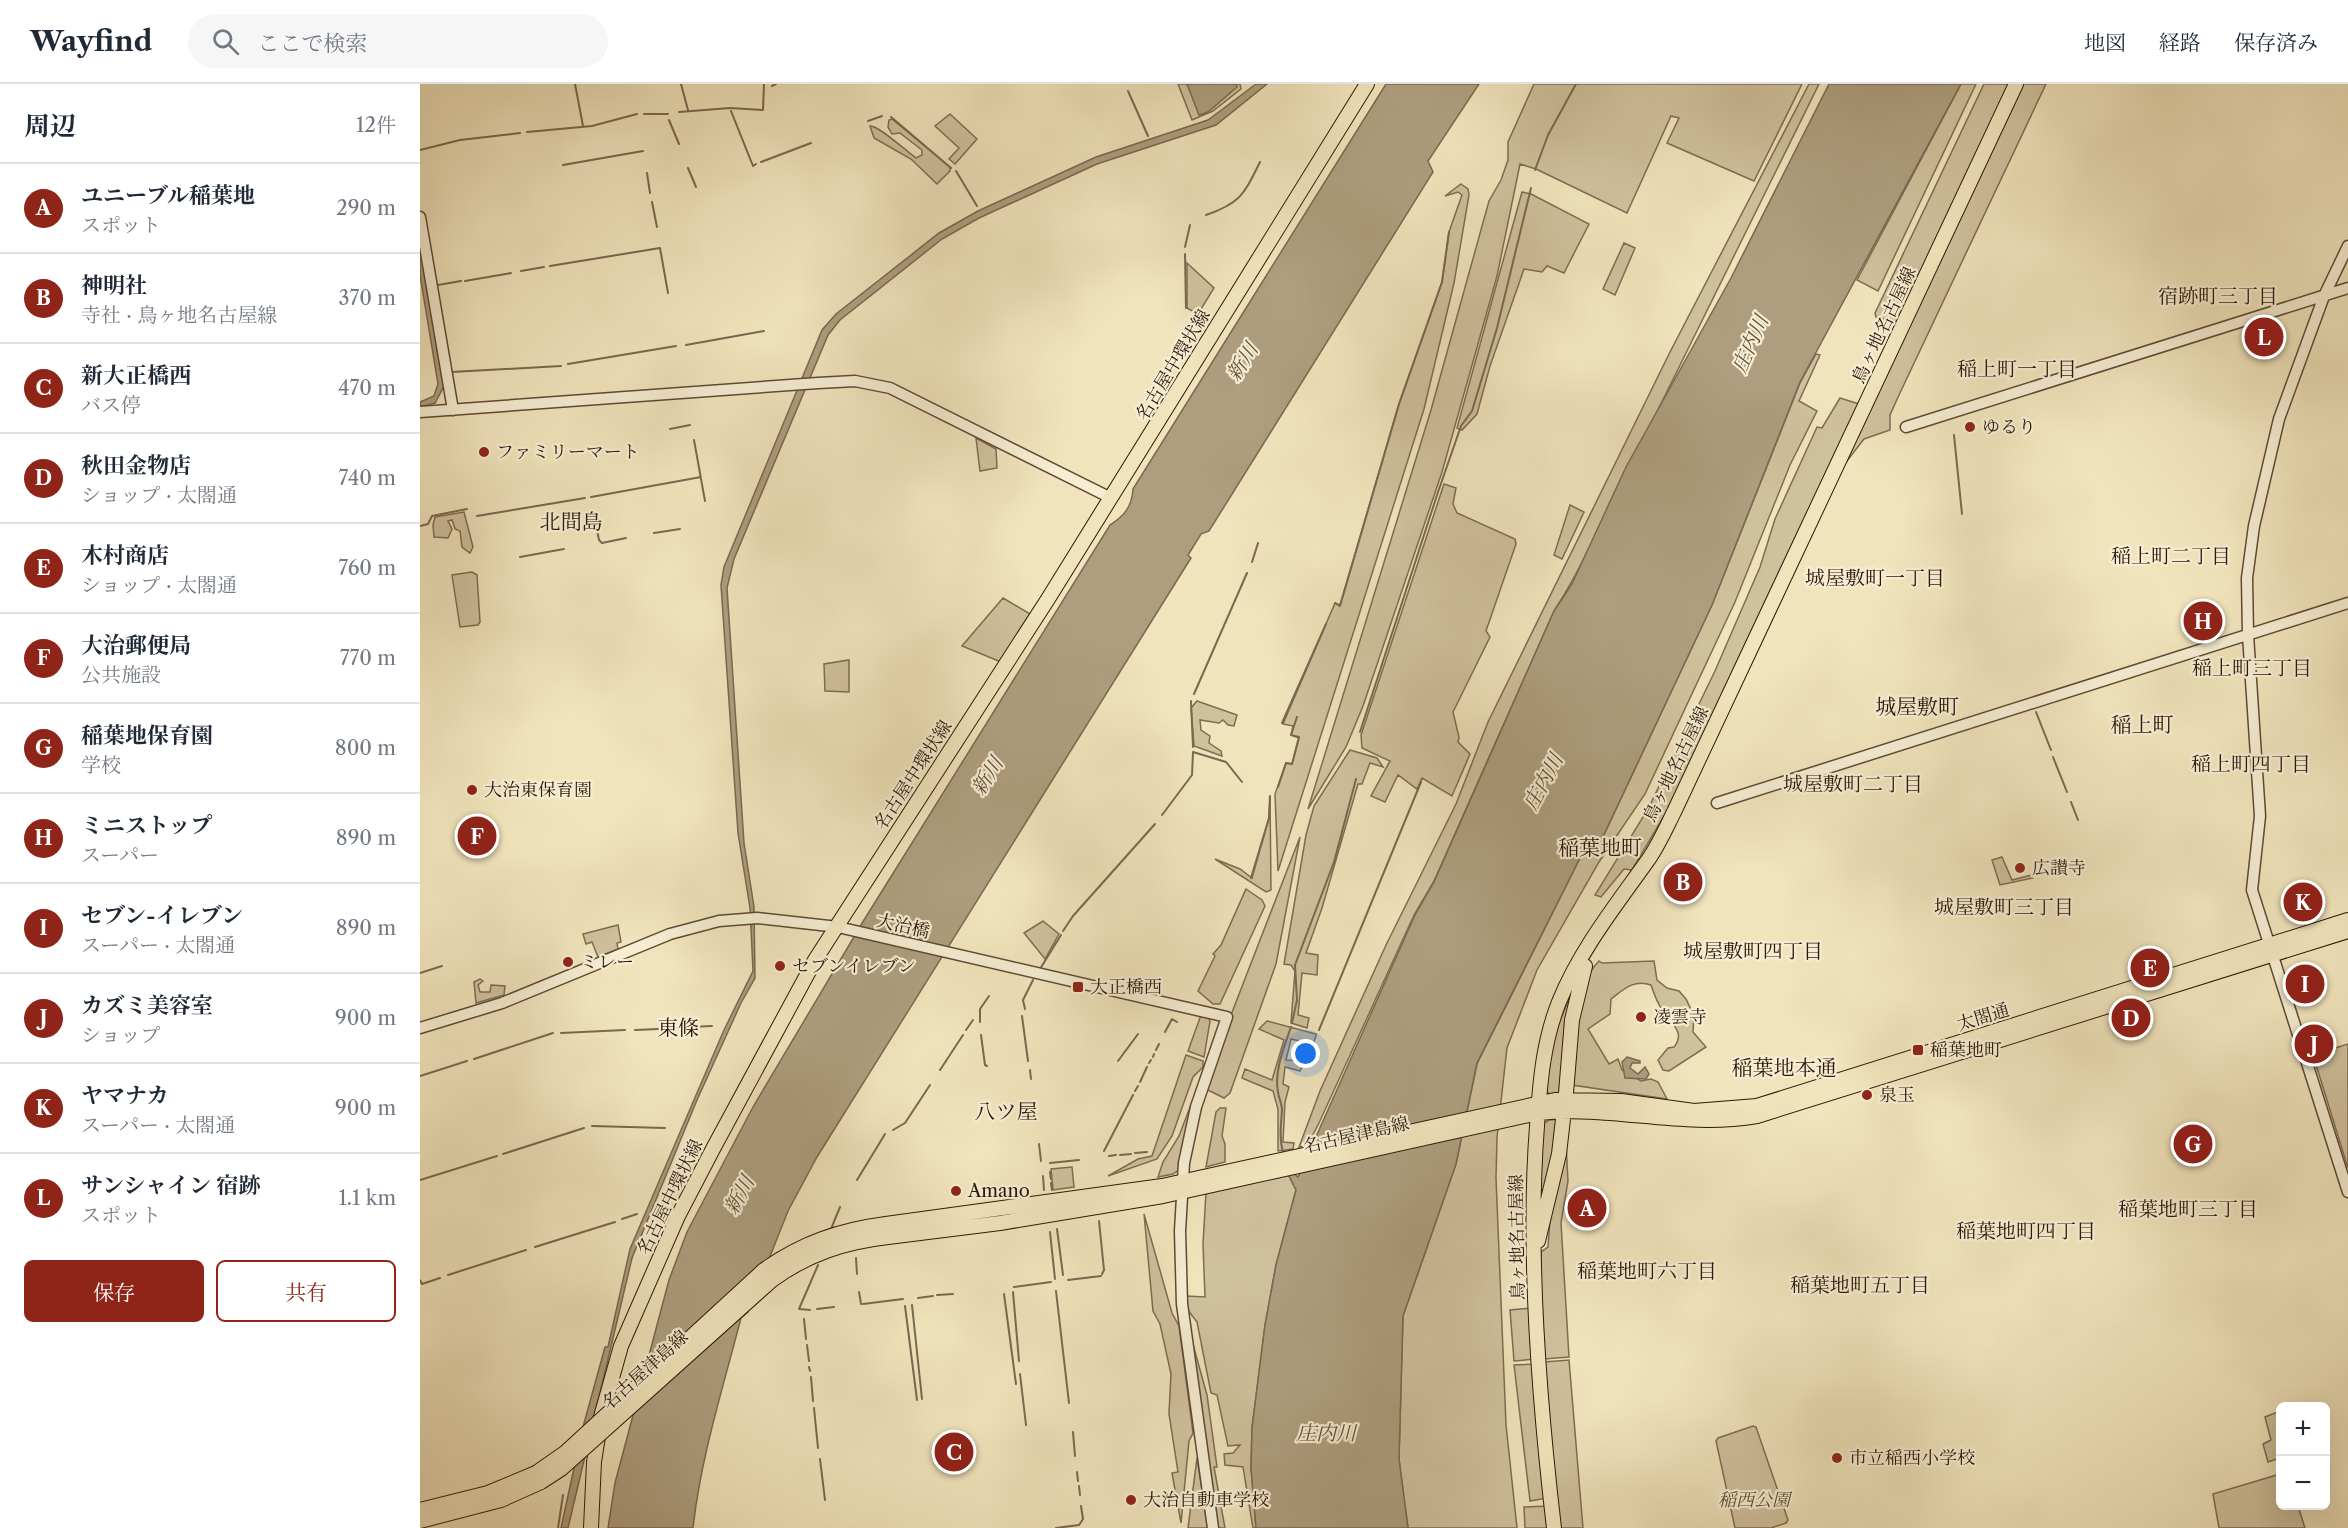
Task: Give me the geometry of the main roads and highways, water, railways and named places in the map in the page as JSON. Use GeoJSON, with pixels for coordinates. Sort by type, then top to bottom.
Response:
{"type":"FeatureCollection","features":[{"type":"Feature","properties":{"kind":"main road","name":"名古屋中環状線"},"geometry":{"type":"LineString","coordinates":[[591,1528],[594,1462],[601,1417],[621,1346],[678,1216],[714,1147],[815,960],[841,928],[1367,84]]}},
{"type":"Feature","properties":{"kind":"main road","name":"鳥ヶ地名古屋線"},"geometry":{"type":"LineString","coordinates":[[1554,1528],[1535,1274],[1533,1171],[1540,1073],[1553,1018],[1560,999],[1594,938],[1617,901],[1650,858],[1674,812],[2016,84]]}},
{"type":"Feature","properties":{"kind":"main road","name":"太閤通"},"geometry":{"type":"LineString","coordinates":[[2271,950],[2348,920]]}},
{"type":"Feature","properties":{"kind":"main road","name":"太閤通"},"geometry":{"type":"LineString","coordinates":[[1516,1112],[1596,1100],[1694,1111],[1757,1106],[2271,950],[2348,931]]}},
{"type":"Feature","properties":{"kind":"main road"},"geometry":{"type":"LineString","coordinates":[[1566,1093],[1573,1012],[1594,938]]}},
{"type":"Feature","properties":{"kind":"main road","name":"名古屋津島線"},"geometry":{"type":"LineString","coordinates":[[420,1510],[488,1493],[561,1469],[772,1280],[790,1267],[838,1246],[887,1230],[999,1216],[1163,1191],[1516,1112]]}},
{"type":"Feature","properties":{"kind":"main road"},"geometry":{"type":"LineString","coordinates":[[1535,1274],[1538,1243],[1559,1154],[1563,1119]]}},
{"type":"Feature","properties":{"kind":"main road","name":"名古屋津島線"},"geometry":{"type":"LineString","coordinates":[[420,1521],[501,1500],[538,1477]]}},
{"type":"Feature","properties":{"kind":"water"},"geometry":{"type":"Polygon","coordinates":[[[1187,84],[1236,84],[1237,87],[1208,112],[1199,115],[1187,84]]]}},
{"type":"Feature","properties":{"kind":"water"},"geometry":{"type":"Polygon","coordinates":[[[1256,84],[1267,84],[1216,125],[1097,164],[979,218],[942,239],[840,320],[828,335],[734,559],[727,588],[744,843],[754,907],[755,978],[741,1003],[697,1100],[632,1258],[568,1528],[561,1528],[583,1427],[605,1347],[608,1347],[630,1249],[724,1030],[753,971],[750,908],[738,833],[721,585],[724,567],[822,330],[836,314],[939,233],[978,211],[1096,157],[1208,120],[1256,84]]]}},
{"type":"Feature","properties":{"kind":"water","name":"新川"},"geometry":{"type":"Polygon","coordinates":[[[1386,84],[1479,84],[1428,161],[1433,172],[1209,531],[1201,534],[1188,555],[1191,558],[817,1157],[788,1211],[748,1312],[741,1318],[707,1448],[693,1528],[608,1528],[615,1483],[669,1280],[687,1232],[753,1107],[864,920],[1110,525],[1126,510],[1131,501],[1133,489],[1386,84]]]}},
{"type":"Feature","properties":{"kind":"water","name":"庄内川"},"geometry":{"type":"Polygon","coordinates":[[[1829,84],[1961,84],[1800,382],[1712,605],[1600,843],[1580,858],[1477,1063],[1456,1164],[1403,1316],[1399,1459],[1408,1528],[1256,1528],[1251,1468],[1252,1428],[1265,1325],[1276,1265],[1296,1190],[1288,1174],[1291,1171],[1298,1177],[1415,915],[1434,882],[1554,611],[1572,584],[1626,467],[1731,278],[1829,84]]]}},
{"type":"Feature","properties":{"kind":"water"},"geometry":{"type":"Polygon","coordinates":[[[420,241],[444,386],[435,403],[420,407],[420,402],[434,396],[438,384],[420,275],[420,241]]]}},
{"type":"Feature","properties":{"kind":"water"},"geometry":{"type":"Polygon","coordinates":[[[1627,1057],[1640,1061],[1640,1063],[1632,1063],[1630,1068],[1638,1074],[1645,1067],[1649,1074],[1646,1079],[1625,1078],[1622,1062],[1627,1057]]]}},
{"type":"Feature","properties":{"kind":"waterway"},"geometry":{"type":"LineString","coordinates":[[575,84],[583,126]]}},
{"type":"Feature","properties":{"kind":"waterway"},"geometry":{"type":"LineString","coordinates":[[681,84],[688,110]]}},
{"type":"Feature","properties":{"kind":"waterway"},"geometry":{"type":"LineString","coordinates":[[679,112],[730,108],[763,110],[764,84]]}},
{"type":"Feature","properties":{"kind":"waterway"},"geometry":{"type":"LineString","coordinates":[[772,86],[776,84]]}},
{"type":"Feature","properties":{"kind":"waterway"},"geometry":{"type":"LineString","coordinates":[[1535,170],[1548,135],[1576,84]]}},
{"type":"Feature","properties":{"kind":"waterway"},"geometry":{"type":"LineString","coordinates":[[1128,91],[1148,136]]}},
{"type":"Feature","properties":{"kind":"waterway"},"geometry":{"type":"LineString","coordinates":[[731,111],[753,166],[756,164]]}},
{"type":"Feature","properties":{"kind":"waterway"},"geometry":{"type":"LineString","coordinates":[[527,132],[592,126],[637,114]]}},
{"type":"Feature","properties":{"kind":"waterway"},"geometry":{"type":"LineString","coordinates":[[644,114],[668,114]]}},
{"type":"Feature","properties":{"kind":"waterway"},"geometry":{"type":"LineString","coordinates":[[868,121],[882,116]]}},
{"type":"Feature","properties":{"kind":"waterway"},"geometry":{"type":"LineString","coordinates":[[891,117],[951,168]]}},
{"type":"Feature","properties":{"kind":"waterway"},"geometry":{"type":"LineString","coordinates":[[669,120],[679,144]]}},
{"type":"Feature","properties":{"kind":"waterway"},"geometry":{"type":"LineString","coordinates":[[420,150],[460,140],[520,133]]}},
{"type":"Feature","properties":{"kind":"waterway"},"geometry":{"type":"LineString","coordinates":[[761,162],[811,143]]}},
{"type":"Feature","properties":{"kind":"waterway"},"geometry":{"type":"LineString","coordinates":[[563,165],[643,151]]}},
{"type":"Feature","properties":{"kind":"waterway"},"geometry":{"type":"LineString","coordinates":[[1206,215],[1227,206],[1240,196],[1260,162]]}},
{"type":"Feature","properties":{"kind":"waterway"},"geometry":{"type":"LineString","coordinates":[[688,168],[696,187]]}},
{"type":"Feature","properties":{"kind":"waterway"},"geometry":{"type":"LineString","coordinates":[[956,171],[977,206]]}},
{"type":"Feature","properties":{"kind":"waterway"},"geometry":{"type":"LineString","coordinates":[[647,173],[650,193]]}},
{"type":"Feature","properties":{"kind":"waterway"},"geometry":{"type":"LineString","coordinates":[[1360,732],[1461,426],[1472,411],[1497,328],[1531,188]]}},
{"type":"Feature","properties":{"kind":"waterway"},"geometry":{"type":"LineString","coordinates":[[652,202],[657,227]]}},
{"type":"Feature","properties":{"kind":"waterway"},"geometry":{"type":"LineString","coordinates":[[1185,247],[1190,225]]}},
{"type":"Feature","properties":{"kind":"waterway"},"geometry":{"type":"LineString","coordinates":[[1335,603],[1340,606],[1399,404],[1442,282],[1449,232]]}},
{"type":"Feature","properties":{"kind":"waterway"},"geometry":{"type":"LineString","coordinates":[[550,266],[660,248],[668,293]]}},
{"type":"Feature","properties":{"kind":"waterway"},"geometry":{"type":"LineString","coordinates":[[1185,254],[1186,308]]}},
{"type":"Feature","properties":{"kind":"waterway"},"geometry":{"type":"LineString","coordinates":[[521,271],[544,267]]}},
{"type":"Feature","properties":{"kind":"waterway"},"geometry":{"type":"LineString","coordinates":[[465,281],[511,273]]}},
{"type":"Feature","properties":{"kind":"waterway"},"geometry":{"type":"LineString","coordinates":[[438,285],[461,281]]}},
{"type":"Feature","properties":{"kind":"waterway"},"geometry":{"type":"LineString","coordinates":[[686,345],[764,331]]}},
{"type":"Feature","properties":{"kind":"waterway"},"geometry":{"type":"LineString","coordinates":[[568,364],[676,346]]}},
{"type":"Feature","properties":{"kind":"waterway"},"geometry":{"type":"LineString","coordinates":[[451,372],[561,366]]}},
{"type":"Feature","properties":{"kind":"waterway"},"geometry":{"type":"LineString","coordinates":[[670,429],[690,425]]}},
{"type":"Feature","properties":{"kind":"waterway"},"geometry":{"type":"LineString","coordinates":[[1954,435],[1962,514]]}},
{"type":"Feature","properties":{"kind":"waterway"},"geometry":{"type":"LineString","coordinates":[[694,440],[705,501]]}},
{"type":"Feature","properties":{"kind":"waterway"},"geometry":{"type":"LineString","coordinates":[[591,497],[701,477]]}},
{"type":"Feature","properties":{"kind":"waterway"},"geometry":{"type":"LineString","coordinates":[[477,516],[585,498]]}},
{"type":"Feature","properties":{"kind":"waterway"},"geometry":{"type":"LineString","coordinates":[[420,526],[428,524],[432,516],[467,509]]}},
{"type":"Feature","properties":{"kind":"waterway"},"geometry":{"type":"LineString","coordinates":[[595,520],[599,540],[602,543],[626,538]]}},
{"type":"Feature","properties":{"kind":"waterway"},"geometry":{"type":"LineString","coordinates":[[654,533],[680,529]]}},
{"type":"Feature","properties":{"kind":"waterway"},"geometry":{"type":"LineString","coordinates":[[1252,562],[1258,543]]}},
{"type":"Feature","properties":{"kind":"waterway"},"geometry":{"type":"LineString","coordinates":[[520,557],[564,549]]}},
{"type":"Feature","properties":{"kind":"waterway"},"geometry":{"type":"LineString","coordinates":[[1194,694],[1247,573]]}},
{"type":"Feature","properties":{"kind":"waterway"},"geometry":{"type":"LineString","coordinates":[[1282,723],[1326,624]]}},
{"type":"Feature","properties":{"kind":"waterway"},"geometry":{"type":"LineString","coordinates":[[1191,701],[1193,747]]}},
{"type":"Feature","properties":{"kind":"waterway"},"geometry":{"type":"LineString","coordinates":[[2036,712],[2051,750]]}},
{"type":"Feature","properties":{"kind":"waterway"},"geometry":{"type":"LineString","coordinates":[[1278,787],[1286,763],[1292,764],[1299,737],[1291,735],[1297,717]]}},
{"type":"Feature","properties":{"kind":"waterway"},"geometry":{"type":"LineString","coordinates":[[1162,815],[1192,775],[1193,752],[1226,762],[1242,782]]}},
{"type":"Feature","properties":{"kind":"waterway"},"geometry":{"type":"LineString","coordinates":[[2053,757],[2067,792]]}},
{"type":"Feature","properties":{"kind":"waterway"},"geometry":{"type":"LineString","coordinates":[[1292,1023],[1297,1000],[1295,965],[1334,862],[1356,779]]}},
{"type":"Feature","properties":{"kind":"waterway"},"geometry":{"type":"LineString","coordinates":[[1319,1030],[1421,782]]}},
{"type":"Feature","properties":{"kind":"waterway"},"geometry":{"type":"LineString","coordinates":[[1251,878],[1269,818],[1270,796]]}},
{"type":"Feature","properties":{"kind":"waterway"},"geometry":{"type":"LineString","coordinates":[[2071,802],[2078,820]]}},
{"type":"Feature","properties":{"kind":"waterway"},"geometry":{"type":"LineString","coordinates":[[1063,931],[1073,916],[1155,824]]}},
{"type":"Feature","properties":{"kind":"waterway"},"geometry":{"type":"LineString","coordinates":[[1040,969],[1061,935]]}},
{"type":"Feature","properties":{"kind":"waterway"},"geometry":{"type":"LineString","coordinates":[[420,973],[442,966]]}},
{"type":"Feature","properties":{"kind":"waterway"},"geometry":{"type":"LineString","coordinates":[[1025,1009],[1023,1000],[1033,980]]}},
{"type":"Feature","properties":{"kind":"waterway"},"geometry":{"type":"LineString","coordinates":[[980,1022],[980,1009],[989,996]]}},
{"type":"Feature","properties":{"kind":"waterway"},"geometry":{"type":"LineString","coordinates":[[1022,1016],[1028,1061]]}},
{"type":"Feature","properties":{"kind":"waterway"},"geometry":{"type":"LineString","coordinates":[[1165,1032],[1172,1019],[1177,1022]]}},
{"type":"Feature","properties":{"kind":"waterway"},"geometry":{"type":"LineString","coordinates":[[966,1030],[973,1020]]}},
{"type":"Feature","properties":{"kind":"waterway"},"geometry":{"type":"LineString","coordinates":[[667,1028],[712,1026]]}},
{"type":"Feature","properties":{"kind":"waterway"},"geometry":{"type":"LineString","coordinates":[[1283,1153],[1282,1108],[1277,1076],[1291,1027]]}},
{"type":"Feature","properties":{"kind":"waterway"},"geometry":{"type":"LineString","coordinates":[[635,1030],[658,1029]]}},
{"type":"Feature","properties":{"kind":"waterway"},"geometry":{"type":"LineString","coordinates":[[561,1033],[625,1030]]}},
{"type":"Feature","properties":{"kind":"waterway"},"geometry":{"type":"LineString","coordinates":[[474,1059],[553,1033]]}},
{"type":"Feature","properties":{"kind":"waterway"},"geometry":{"type":"LineString","coordinates":[[1118,1061],[1138,1034]]}},
{"type":"Feature","properties":{"kind":"waterway"},"geometry":{"type":"LineString","coordinates":[[940,1070],[963,1035]]}},
{"type":"Feature","properties":{"kind":"waterway"},"geometry":{"type":"LineString","coordinates":[[981,1035],[987,1066]]}},
{"type":"Feature","properties":{"kind":"waterway"},"geometry":{"type":"LineString","coordinates":[[1156,1050],[1159,1044]]}},
{"type":"Feature","properties":{"kind":"waterway"},"geometry":{"type":"LineString","coordinates":[[420,1076],[467,1061]]}},
{"type":"Feature","properties":{"kind":"waterway"},"geometry":{"type":"LineString","coordinates":[[1140,1082],[1147,1067]]}},
{"type":"Feature","properties":{"kind":"waterway"},"geometry":{"type":"LineString","coordinates":[[1030,1070],[1031,1079]]}},
{"type":"Feature","properties":{"kind":"waterway"},"geometry":{"type":"LineString","coordinates":[[893,1130],[905,1123],[930,1085]]}},
{"type":"Feature","properties":{"kind":"waterway"},"geometry":{"type":"LineString","coordinates":[[1135,1091],[1138,1086]]}},
{"type":"Feature","properties":{"kind":"waterway"},"geometry":{"type":"LineString","coordinates":[[1104,1151],[1133,1095]]}},
{"type":"Feature","properties":{"kind":"waterway"},"geometry":{"type":"LineString","coordinates":[[592,1126],[665,1128]]}},
{"type":"Feature","properties":{"kind":"waterway"},"geometry":{"type":"LineString","coordinates":[[503,1154],[584,1128]]}},
{"type":"Feature","properties":{"kind":"waterway"},"geometry":{"type":"LineString","coordinates":[[857,1180],[885,1134]]}},
{"type":"Feature","properties":{"kind":"waterway"},"geometry":{"type":"LineString","coordinates":[[1039,1144],[1041,1161]]}},
{"type":"Feature","properties":{"kind":"waterway"},"geometry":{"type":"LineString","coordinates":[[1135,1153],[1147,1152]]}},
{"type":"Feature","properties":{"kind":"waterway"},"geometry":{"type":"LineString","coordinates":[[1120,1155],[1131,1154]]}},
{"type":"Feature","properties":{"kind":"waterway"},"geometry":{"type":"LineString","coordinates":[[1109,1156],[1116,1155]]}},
{"type":"Feature","properties":{"kind":"waterway"},"geometry":{"type":"LineString","coordinates":[[420,1180],[497,1156]]}},
{"type":"Feature","properties":{"kind":"waterway"},"geometry":{"type":"LineString","coordinates":[[1050,1163],[1079,1160]]}},
{"type":"Feature","properties":{"kind":"waterway"},"geometry":{"type":"LineString","coordinates":[[1050,1172],[1051,1179]]}},
{"type":"Feature","properties":{"kind":"waterway"},"geometry":{"type":"LineString","coordinates":[[1043,1176],[1044,1190]]}},
{"type":"Feature","properties":{"kind":"waterway"},"geometry":{"type":"LineString","coordinates":[[1051,1183],[1052,1190]]}},
{"type":"Feature","properties":{"kind":"waterway"},"geometry":{"type":"LineString","coordinates":[[831,1229],[840,1207]]}},
{"type":"Feature","properties":{"kind":"waterway"},"geometry":{"type":"LineString","coordinates":[[622,1219],[637,1214]]}},
{"type":"Feature","properties":{"kind":"waterway"},"geometry":{"type":"LineString","coordinates":[[1099,1221],[1104,1270],[1102,1274]]}},
{"type":"Feature","properties":{"kind":"waterway"},"geometry":{"type":"LineString","coordinates":[[535,1247],[615,1222]]}},
{"type":"Feature","properties":{"kind":"waterway"},"geometry":{"type":"LineString","coordinates":[[1057,1229],[1063,1275]]}},
{"type":"Feature","properties":{"kind":"waterway"},"geometry":{"type":"LineString","coordinates":[[1050,1232],[1055,1279]]}},
{"type":"Feature","properties":{"kind":"waterway"},"geometry":{"type":"LineString","coordinates":[[448,1275],[526,1250]]}},
{"type":"Feature","properties":{"kind":"waterway"},"geometry":{"type":"LineString","coordinates":[[856,1258],[857,1274]]}},
{"type":"Feature","properties":{"kind":"waterway"},"geometry":{"type":"LineString","coordinates":[[810,1310],[799,1309],[818,1265]]}},
{"type":"Feature","properties":{"kind":"waterway"},"geometry":{"type":"LineString","coordinates":[[1068,1280],[1101,1276]]}},
{"type":"Feature","properties":{"kind":"waterway"},"geometry":{"type":"LineString","coordinates":[[420,1280],[422,1284],[440,1278]]}},
{"type":"Feature","properties":{"kind":"waterway"},"geometry":{"type":"LineString","coordinates":[[1014,1287],[1051,1282]]}},
{"type":"Feature","properties":{"kind":"waterway"},"geometry":{"type":"LineString","coordinates":[[1056,1291],[1069,1403]]}},
{"type":"Feature","properties":{"kind":"waterway"},"geometry":{"type":"LineString","coordinates":[[859,1292],[861,1304]]}},
{"type":"Feature","properties":{"kind":"waterway"},"geometry":{"type":"LineString","coordinates":[[1013,1292],[1019,1361]]}},
{"type":"Feature","properties":{"kind":"waterway"},"geometry":{"type":"LineString","coordinates":[[937,1295],[953,1294]]}},
{"type":"Feature","properties":{"kind":"waterway"},"geometry":{"type":"LineString","coordinates":[[1004,1294],[1016,1384]]}},
{"type":"Feature","properties":{"kind":"waterway"},"geometry":{"type":"LineString","coordinates":[[918,1298],[933,1296]]}},
{"type":"Feature","properties":{"kind":"waterway"},"geometry":{"type":"LineString","coordinates":[[863,1304],[903,1299]]}},
{"type":"Feature","properties":{"kind":"waterway"},"geometry":{"type":"LineString","coordinates":[[912,1305],[922,1399]]}},
{"type":"Feature","properties":{"kind":"waterway"},"geometry":{"type":"LineString","coordinates":[[905,1306],[917,1400]]}},
{"type":"Feature","properties":{"kind":"waterway"},"geometry":{"type":"LineString","coordinates":[[817,1309],[834,1307]]}},
{"type":"Feature","properties":{"kind":"waterway"},"geometry":{"type":"LineString","coordinates":[[804,1319],[806,1339]]}},
{"type":"Feature","properties":{"kind":"waterway"},"geometry":{"type":"LineString","coordinates":[[807,1345],[809,1361]]}},
{"type":"Feature","properties":{"kind":"waterway"},"geometry":{"type":"LineString","coordinates":[[809,1367],[810,1371]]}},
{"type":"Feature","properties":{"kind":"waterway"},"geometry":{"type":"LineString","coordinates":[[1020,1374],[1026,1425]]}},
{"type":"Feature","properties":{"kind":"waterway"},"geometry":{"type":"LineString","coordinates":[[811,1377],[813,1401]]}},
{"type":"Feature","properties":{"kind":"waterway"},"geometry":{"type":"LineString","coordinates":[[814,1408],[818,1448]]}},
{"type":"Feature","properties":{"kind":"waterway"},"geometry":{"type":"LineString","coordinates":[[1073,1432],[1075,1456]]}},
{"type":"Feature","properties":{"kind":"waterway"},"geometry":{"type":"LineString","coordinates":[[820,1459],[825,1500]]}},
{"type":"Feature","properties":{"kind":"waterway"},"geometry":{"type":"LineString","coordinates":[[1077,1472],[1078,1481]]}},
{"type":"Feature","properties":{"kind":"waterway"},"geometry":{"type":"LineString","coordinates":[[1079,1486],[1080,1495]]}},
{"type":"Feature","properties":{"kind":"waterway"},"geometry":{"type":"LineString","coordinates":[[558,1528],[563,1495]]}},
{"type":"Feature","properties":{"kind":"waterway"},"geometry":{"type":"LineString","coordinates":[[1056,1528],[1079,1525],[1083,1519],[1081,1506]]}},
{"type":"Feature","properties":{"kind":"place","name":"サンシャイン 宿跡"},"geometry":{"type":"Point","coordinates":[2264,337]}},
{"type":"Feature","properties":{"kind":"place","name":"ゆるり"},"geometry":{"type":"Point","coordinates":[1970,427]}},
{"type":"Feature","properties":{"kind":"place","name":"ファミリーマート"},"geometry":{"type":"Point","coordinates":[484,452]}},
{"type":"Feature","properties":{"kind":"place","name":"ミニストップ"},"geometry":{"type":"Point","coordinates":[2203,621]}},
{"type":"Feature","properties":{"kind":"place","name":"大治東保育園"},"geometry":{"type":"Point","coordinates":[472,790]}},
{"type":"Feature","properties":{"kind":"place","name":"大治郵便局"},"geometry":{"type":"Point","coordinates":[477,836]}},
{"type":"Feature","properties":{"kind":"place","name":"広讃寺"},"geometry":{"type":"Point","coordinates":[2020,868]}},
{"type":"Feature","properties":{"kind":"place","name":"神明社"},"geometry":{"type":"Point","coordinates":[1683,882]}},
{"type":"Feature","properties":{"kind":"place","name":"ヤマナカ"},"geometry":{"type":"Point","coordinates":[2303,902]}},
{"type":"Feature","properties":{"kind":"place","name":"ミレー"},"geometry":{"type":"Point","coordinates":[568,962]}},
{"type":"Feature","properties":{"kind":"place","name":"セブンイレブン"},"geometry":{"type":"Point","coordinates":[780,966]}},
{"type":"Feature","properties":{"kind":"place","name":"木村商店"},"geometry":{"type":"Point","coordinates":[2150,968]}},
{"type":"Feature","properties":{"kind":"place","name":"セブン-イレブン"},"geometry":{"type":"Point","coordinates":[2305,984]}},
{"type":"Feature","properties":{"kind":"place","name":"大正橋西"},"geometry":{"type":"Point","coordinates":[1078,987]}},
{"type":"Feature","properties":{"kind":"place","name":"凌雲寺"},"geometry":{"type":"Point","coordinates":[1641,1017]}},
{"type":"Feature","properties":{"kind":"place","name":"秋田金物店"},"geometry":{"type":"Point","coordinates":[2131,1018]}},
{"type":"Feature","properties":{"kind":"place","name":"カズミ美容室"},"geometry":{"type":"Point","coordinates":[2314,1044]}},
{"type":"Feature","properties":{"kind":"place","name":"稲葉地町"},"geometry":{"type":"Point","coordinates":[1918,1050]}},
{"type":"Feature","properties":{"kind":"place","name":"泉玉"},"geometry":{"type":"Point","coordinates":[1867,1095]}},
{"type":"Feature","properties":{"kind":"place","name":"稲葉地保育園"},"geometry":{"type":"Point","coordinates":[2193,1144]}},
{"type":"Feature","properties":{"kind":"place","name":"Amano"},"geometry":{"type":"Point","coordinates":[956,1191]}},
{"type":"Feature","properties":{"kind":"place","name":"ユニーブル稲葉地"},"geometry":{"type":"Point","coordinates":[1587,1208]}},
{"type":"Feature","properties":{"kind":"place","name":"新大正橋西"},"geometry":{"type":"Point","coordinates":[954,1452]}},
{"type":"Feature","properties":{"kind":"place","name":"市立稲西小学校"},"geometry":{"type":"Point","coordinates":[1837,1458]}},
{"type":"Feature","properties":{"kind":"place","name":"大治自動車学校"},"geometry":{"type":"Point","coordinates":[1131,1500]}},
{"type":"Feature","properties":{"kind":"district","name":"宿跡町三丁目"},"geometry":{"type":"Point","coordinates":[2218,296]}},
{"type":"Feature","properties":{"kind":"district","name":"稲上町一丁目"},"geometry":{"type":"Point","coordinates":[2017,369]}},
{"type":"Feature","properties":{"kind":"district","name":"北間島"},"geometry":{"type":"Point","coordinates":[571,521]}},
{"type":"Feature","properties":{"kind":"district","name":"稲上町二丁目"},"geometry":{"type":"Point","coordinates":[2171,556]}},
{"type":"Feature","properties":{"kind":"district","name":"城屋敷町一丁目"},"geometry":{"type":"Point","coordinates":[1875,578]}},
{"type":"Feature","properties":{"kind":"district","name":"稲上町三丁目"},"geometry":{"type":"Point","coordinates":[2252,668]}},
{"type":"Feature","properties":{"kind":"district","name":"城屋敷町"},"geometry":{"type":"Point","coordinates":[1917,706]}},
{"type":"Feature","properties":{"kind":"district","name":"稲上町"},"geometry":{"type":"Point","coordinates":[2142,724]}},
{"type":"Feature","properties":{"kind":"district","name":"稲上町四丁目"},"geometry":{"type":"Point","coordinates":[2251,764]}},
{"type":"Feature","properties":{"kind":"district","name":"城屋敷町二丁目"},"geometry":{"type":"Point","coordinates":[1853,784]}},
{"type":"Feature","properties":{"kind":"district","name":"稲葉地町"},"geometry":{"type":"Point","coordinates":[1600,847]}},
{"type":"Feature","properties":{"kind":"district","name":"城屋敷町三丁目"},"geometry":{"type":"Point","coordinates":[2004,907]}},
{"type":"Feature","properties":{"kind":"district","name":"城屋敷町四丁目"},"geometry":{"type":"Point","coordinates":[1753,951]}},
{"type":"Feature","properties":{"kind":"district","name":"東條"},"geometry":{"type":"Point","coordinates":[678,1027]}},
{"type":"Feature","properties":{"kind":"district","name":"稲葉地本通"},"geometry":{"type":"Point","coordinates":[1784,1067]}},
{"type":"Feature","properties":{"kind":"district","name":"八ツ屋"},"geometry":{"type":"Point","coordinates":[1006,1111]}},
{"type":"Feature","properties":{"kind":"district","name":"稲葉地町三丁目"},"geometry":{"type":"Point","coordinates":[2188,1209]}},
{"type":"Feature","properties":{"kind":"district","name":"稲葉地町四丁目"},"geometry":{"type":"Point","coordinates":[2026,1231]}},
{"type":"Feature","properties":{"kind":"district","name":"稲葉地町六丁目"},"geometry":{"type":"Point","coordinates":[1647,1271]}},
{"type":"Feature","properties":{"kind":"district","name":"稲葉地町五丁目"},"geometry":{"type":"Point","coordinates":[1860,1285]}},
{"type":"Feature","properties":{"kind":"park label","name":"稲西公園"},"geometry":{"type":"Point","coordinates":[1754,1500]}}]}
